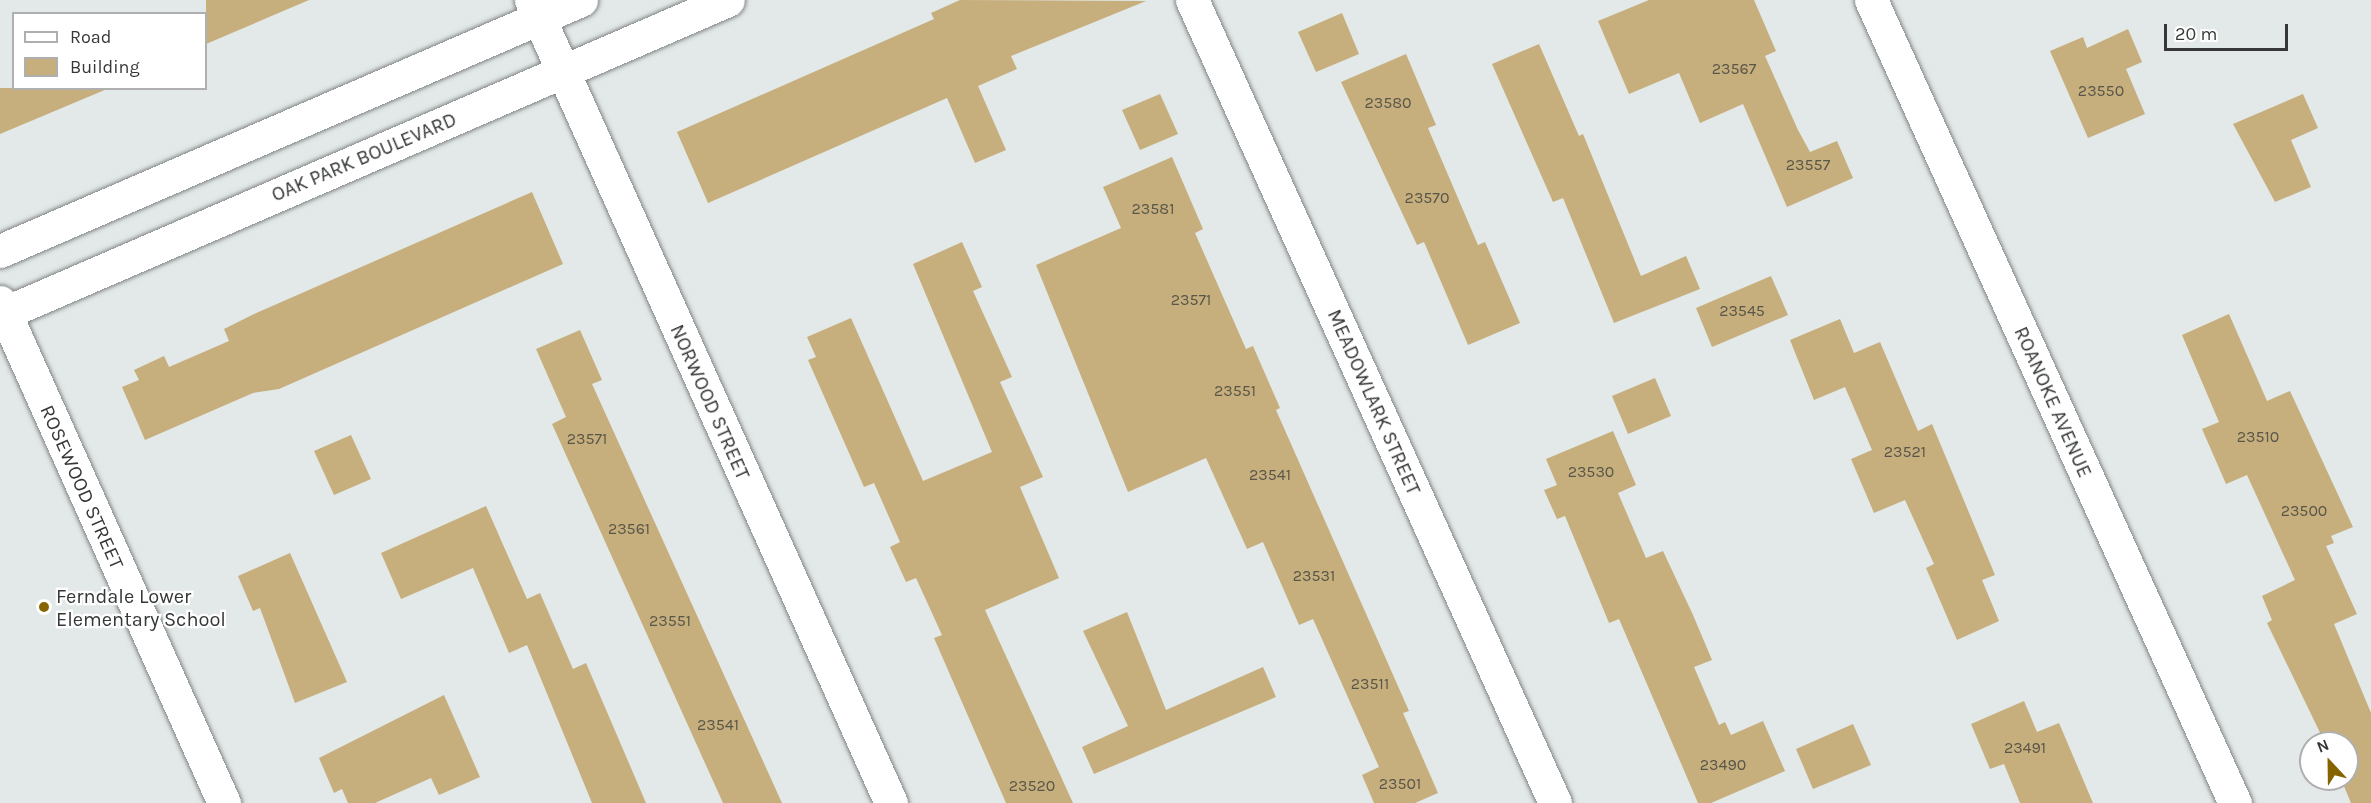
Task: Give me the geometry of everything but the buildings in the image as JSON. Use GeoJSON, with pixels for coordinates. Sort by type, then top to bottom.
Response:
{"type":"FeatureCollection","features":[{"type":"Feature","properties":{"kind":"street"},"geometry":{"type":"LineString","coordinates":[[0,250],[535,9],[581,0]]}},
{"type":"Feature","properties":{"kind":"street","name":"OAK PARK BOULEVARD"},"geometry":{"type":"LineString","coordinates":[[2,310],[728,0]]}},
{"type":"Feature","properties":{"kind":"street","name":"MEADOWLARK STREET"},"geometry":{"type":"LineString","coordinates":[[1192,0],[1556,803]]}},
{"type":"Feature","properties":{"kind":"street","name":"ROANOKE AVENUE"},"geometry":{"type":"LineString","coordinates":[[1871,0],[2235,803]]}},
{"type":"Feature","properties":{"kind":"street","name":"NORWOOD STREET"},"geometry":{"type":"LineString","coordinates":[[535,9],[891,803]]}},
{"type":"Feature","properties":{"kind":"street","name":"ROSEWOOD STREET"},"geometry":{"type":"LineString","coordinates":[[2,310],[224,803]]}},
{"type":"Feature","properties":{"kind":"place","name":"Ferndale Lower Elementary School"},"geometry":{"type":"Point","coordinates":[44,607]}}]}
